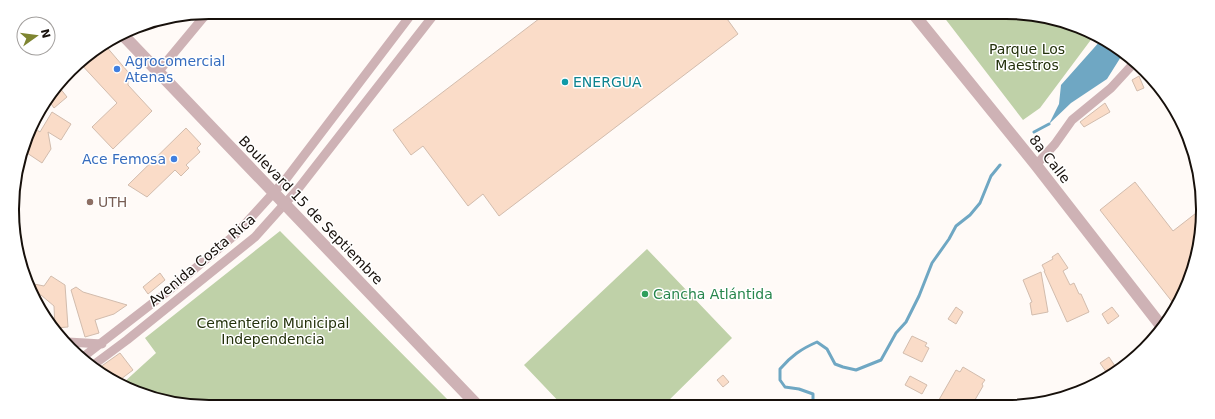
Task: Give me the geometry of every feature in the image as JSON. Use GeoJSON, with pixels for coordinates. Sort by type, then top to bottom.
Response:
{"type":"FeatureCollection","features":[{"type":"Feature","properties":{"kind":"street"},"geometry":{"type":"LineString","coordinates":[[158,72],[201,19]]}},
{"type":"Feature","properties":{"kind":"street","name":"Avenida Costa Rica"},"geometry":{"type":"LineString","coordinates":[[86,355],[166,292],[236,234],[286,179],[408,19]]}},
{"type":"Feature","properties":{"kind":"street","name":"Avenida Costa Rica"},"geometry":{"type":"LineString","coordinates":[[96,363],[255,237],[298,189],[431,19]]}},
{"type":"Feature","properties":{"kind":"street","name":"8a Calle"},"geometry":{"type":"LineString","coordinates":[[918,19],[1036,166],[1159,323]]}},
{"type":"Feature","properties":{"kind":"street","name":"Boulevard 15 de Septiembre"},"geometry":{"type":"LineString","coordinates":[[126,38],[472,400]]}},
{"type":"Feature","properties":{"kind":"street"},"geometry":{"type":"LineString","coordinates":[[1036,166],[1056,144],[1072,120],[1111,88],[1131,66]]}},
{"type":"Feature","properties":{"kind":"street"},"geometry":{"type":"LineString","coordinates":[[73,342],[101,344],[118,347]]}},
{"type":"Feature","properties":{"kind":"green space","name":"Parque Los Maestros"},"geometry":{"type":"Polygon","coordinates":[[[945,19],[1018,19],[1055,25],[1091,40],[1040,108],[1023,120],[945,19]]]}},
{"type":"Feature","properties":{"kind":"green space","name":"Cementerio Municipal Independencia"},"geometry":{"type":"Polygon","coordinates":[[[280,231],[448,400],[197,400],[160,394],[126,380],[156,353],[145,338],[280,231]]]}},
{"type":"Feature","properties":{"kind":"green space","name":"Cancha Atlántida"},"geometry":{"type":"Polygon","coordinates":[[[647,249],[732,338],[669,400],[557,400],[524,365],[647,249]]]}},
{"type":"Feature","properties":{"kind":"water"},"geometry":{"type":"Polygon","coordinates":[[[1098,43],[1120,58],[1107,79],[1071,103],[1049,124],[1059,104],[1061,85],[1098,43]]]}},
{"type":"Feature","properties":{"kind":"building","name":"ENERGUA"},"geometry":{"type":"Polygon","coordinates":[[[539,19],[727,19],[738,34],[499,216],[483,194],[468,206],[423,146],[411,155],[393,130],[539,19]]]}},
{"type":"Feature","properties":{"kind":"building"},"geometry":{"type":"Polygon","coordinates":[[[108,49],[128,72],[128,85],[152,111],[113,149],[92,127],[117,103],[83,67],[108,49]]]}},
{"type":"Feature","properties":{"kind":"building"},"geometry":{"type":"Polygon","coordinates":[[[1139,76],[1144,88],[1137,91],[1132,80],[1139,76]]]}},
{"type":"Feature","properties":{"kind":"building"},"geometry":{"type":"Polygon","coordinates":[[[61,90],[67,97],[54,108],[51,104],[61,90]]]}},
{"type":"Feature","properties":{"kind":"building"},"geometry":{"type":"Polygon","coordinates":[[[1105,103],[1110,112],[1084,127],[1080,122],[1105,103]]]}},
{"type":"Feature","properties":{"kind":"building"},"geometry":{"type":"Polygon","coordinates":[[[52,112],[71,124],[61,140],[48,132],[51,149],[42,163],[27,153],[37,130],[40,132],[52,112]]]}},
{"type":"Feature","properties":{"kind":"building","name":"Ace Femosa"},"geometry":{"type":"Polygon","coordinates":[[[186,128],[201,144],[197,148],[200,152],[186,165],[189,168],[181,176],[175,170],[147,197],[128,185],[186,128]]]}},
{"type":"Feature","properties":{"kind":"building"},"geometry":{"type":"Polygon","coordinates":[[[1135,182],[1173,231],[1196,213],[1190,259],[1172,302],[1100,210],[1135,182]]]}},
{"type":"Feature","properties":{"kind":"building"},"geometry":{"type":"Polygon","coordinates":[[[1058,253],[1068,268],[1063,271],[1070,285],[1074,283],[1089,312],[1067,322],[1042,265],[1053,259],[1052,257],[1058,253]]]}},
{"type":"Feature","properties":{"kind":"building"},"geometry":{"type":"Polygon","coordinates":[[[1041,272],[1048,312],[1032,315],[1030,303],[1032,302],[1023,280],[1041,272]]]}},
{"type":"Feature","properties":{"kind":"building"},"geometry":{"type":"Polygon","coordinates":[[[160,273],[165,280],[148,294],[143,287],[160,273]]]}},
{"type":"Feature","properties":{"kind":"building"},"geometry":{"type":"Polygon","coordinates":[[[51,276],[65,285],[68,327],[60,328],[58,325],[55,320],[54,306],[39,295],[35,284],[44,286],[51,276]]]}},
{"type":"Feature","properties":{"kind":"building"},"geometry":{"type":"Polygon","coordinates":[[[76,287],[83,292],[127,305],[114,314],[95,320],[99,333],[85,337],[71,290],[76,287]]]}},
{"type":"Feature","properties":{"kind":"building"},"geometry":{"type":"Polygon","coordinates":[[[956,307],[963,312],[956,324],[948,319],[956,307]]]}},
{"type":"Feature","properties":{"kind":"building"},"geometry":{"type":"Polygon","coordinates":[[[1112,307],[1119,316],[1108,324],[1102,314],[1112,307]]]}},
{"type":"Feature","properties":{"kind":"building"},"geometry":{"type":"Polygon","coordinates":[[[912,336],[927,343],[925,346],[929,348],[922,362],[903,353],[912,336]]]}},
{"type":"Feature","properties":{"kind":"building"},"geometry":{"type":"Polygon","coordinates":[[[120,353],[133,370],[122,378],[101,366],[120,353]]]}},
{"type":"Feature","properties":{"kind":"building"},"geometry":{"type":"Polygon","coordinates":[[[1109,357],[1115,365],[1106,371],[1100,363],[1109,357]]]}},
{"type":"Feature","properties":{"kind":"building"},"geometry":{"type":"Polygon","coordinates":[[[963,367],[985,380],[975,400],[939,400],[956,370],[960,372],[963,367]]]}},
{"type":"Feature","properties":{"kind":"building"},"geometry":{"type":"Polygon","coordinates":[[[723,375],[729,382],[723,387],[717,380],[723,375]]]}},
{"type":"Feature","properties":{"kind":"building"},"geometry":{"type":"Polygon","coordinates":[[[910,376],[927,385],[922,394],[905,385],[910,376]]]}},
{"type":"Feature","properties":{"kind":"waterway"},"geometry":{"type":"LineString","coordinates":[[1034,132],[1049,124]]}},
{"type":"Feature","properties":{"kind":"waterway"},"geometry":{"type":"LineString","coordinates":[[813,400],[813,394],[799,389],[785,387],[780,380],[780,369],[797,353],[817,342],[827,349],[835,364],[843,367],[856,370],[881,360],[896,333],[906,322],[919,296],[932,263],[949,239],[956,226],[970,215],[980,203],[991,176],[1000,165]]}},
{"type":"Feature","properties":{"kind":"place","name":"Agrocomercial Atenas"},"geometry":{"type":"Point","coordinates":[117,69]}},
{"type":"Feature","properties":{"kind":"place","name":"ENERGUA"},"geometry":{"type":"Point","coordinates":[565,82]}},
{"type":"Feature","properties":{"kind":"place","name":"Ace Femosa"},"geometry":{"type":"Point","coordinates":[174,159]}},
{"type":"Feature","properties":{"kind":"place","name":"UTH"},"geometry":{"type":"Point","coordinates":[90,202]}},
{"type":"Feature","properties":{"kind":"place","name":"Cancha Atlántida"},"geometry":{"type":"Point","coordinates":[645,294]}}]}
